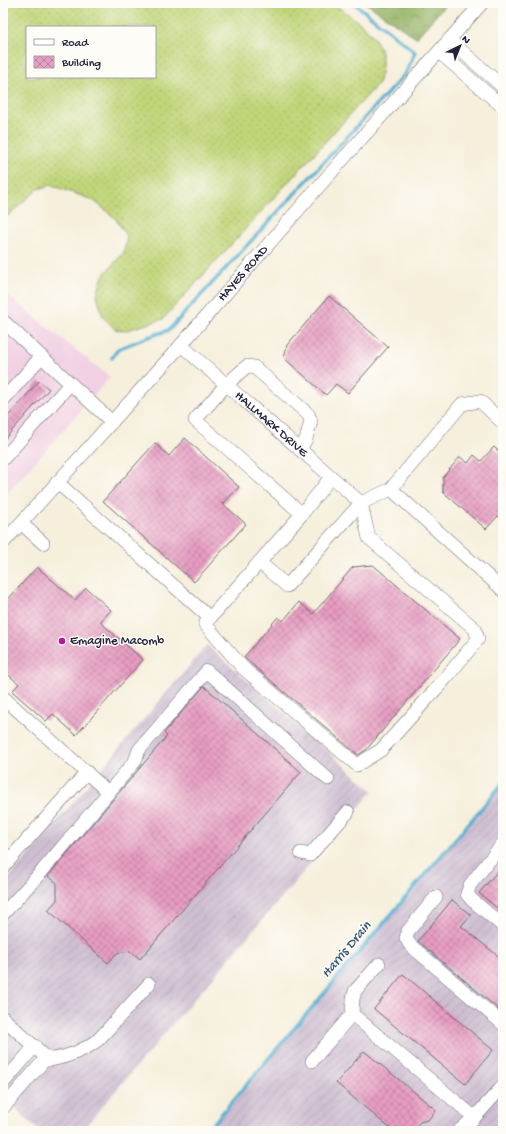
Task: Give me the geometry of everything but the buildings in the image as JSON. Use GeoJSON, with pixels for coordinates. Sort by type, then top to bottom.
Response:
{"type":"FeatureCollection","features":[{"type":"Feature","properties":{"kind":"street","name":"HAYES ROAD"},"geometry":{"type":"LineString","coordinates":[[3,543],[181,346],[307,200],[482,3]]}},
{"type":"Feature","properties":{"kind":"street"},"geometry":{"type":"LineString","coordinates":[[449,40],[503,87]]}},
{"type":"Feature","properties":{"kind":"street"},"geometry":{"type":"LineString","coordinates":[[439,52],[503,107]]}},
{"type":"Feature","properties":{"kind":"street"},"geometry":{"type":"LineString","coordinates":[[3,321],[112,422]]}},
{"type":"Feature","properties":{"kind":"street","name":"HALLMARK DRIVE"},"geometry":{"type":"LineString","coordinates":[[181,346],[361,503]]}},
{"type":"Feature","properties":{"kind":"street"},"geometry":{"type":"LineString","coordinates":[[3,400],[41,357]]}},
{"type":"Feature","properties":{"kind":"street"},"geometry":{"type":"LineString","coordinates":[[300,450],[306,439],[311,421],[308,414],[254,367],[247,366],[226,385],[195,420],[302,514]]}},
{"type":"Feature","properties":{"kind":"street"},"geometry":{"type":"LineString","coordinates":[[3,459],[70,384]]}},
{"type":"Feature","properties":{"kind":"street"},"geometry":{"type":"LineString","coordinates":[[259,562],[287,586],[361,503],[391,489],[462,404],[480,402],[503,423]]}},
{"type":"Feature","properties":{"kind":"street"},"geometry":{"type":"LineString","coordinates":[[331,477],[302,514],[205,624],[243,668],[357,765],[381,750],[445,679],[478,639],[475,629],[467,620],[369,538],[361,503]]}},
{"type":"Feature","properties":{"kind":"street"},"geometry":{"type":"LineString","coordinates":[[57,482],[210,618]]}},
{"type":"Feature","properties":{"kind":"street"},"geometry":{"type":"LineString","coordinates":[[391,489],[503,590]]}},
{"type":"Feature","properties":{"kind":"street"},"geometry":{"type":"LineString","coordinates":[[21,523],[43,543]]}},
{"type":"Feature","properties":{"kind":"street"},"geometry":{"type":"LineString","coordinates":[[3,914],[43,870],[134,760],[139,750],[207,671],[328,778]]}},
{"type":"Feature","properties":{"kind":"street"},"geometry":{"type":"LineString","coordinates":[[3,697],[108,792]]}},
{"type":"Feature","properties":{"kind":"street"},"geometry":{"type":"LineString","coordinates":[[3,867],[87,772]]}},
{"type":"Feature","properties":{"kind":"street"},"geometry":{"type":"LineString","coordinates":[[301,853],[310,855],[348,812]]}},
{"type":"Feature","properties":{"kind":"street"},"geometry":{"type":"LineString","coordinates":[[503,843],[470,885],[468,894],[472,900],[503,926]]}},
{"type":"Feature","properties":{"kind":"street"},"geometry":{"type":"LineString","coordinates":[[436,897],[408,931],[406,938],[410,946],[503,1024]]}},
{"type":"Feature","properties":{"kind":"street"},"geometry":{"type":"LineString","coordinates":[[312,1061],[352,1014],[355,991],[379,964]]}},
{"type":"Feature","properties":{"kind":"street"},"geometry":{"type":"LineString","coordinates":[[3,1018],[49,1060],[62,1058],[90,1046],[112,1025],[149,984]]}},
{"type":"Feature","properties":{"kind":"street"},"geometry":{"type":"LineString","coordinates":[[352,1014],[474,1117]]}},
{"type":"Feature","properties":{"kind":"street"},"geometry":{"type":"LineString","coordinates":[[3,1083],[35,1046]]}},
{"type":"Feature","properties":{"kind":"street"},"geometry":{"type":"LineString","coordinates":[[3,1108],[47,1057]]}},
{"type":"Feature","properties":{"kind":"street"},"geometry":{"type":"LineString","coordinates":[[459,1131],[503,1086]]}},
{"type":"Feature","properties":{"kind":"shaded area"},"geometry":{"type":"Polygon","coordinates":[[[3,292],[110,377],[3,498],[3,292]]]}},
{"type":"Feature","properties":{"kind":"shaded area"},"geometry":{"type":"Polygon","coordinates":[[[207,645],[373,791],[81,1131],[39,1131],[3,1096],[3,885],[207,645]]]}},
{"type":"Feature","properties":{"kind":"shaded area"},"geometry":{"type":"Polygon","coordinates":[[[503,784],[503,1131],[209,1131],[503,784]]]}},
{"type":"Feature","properties":{"kind":"green space"},"geometry":{"type":"Polygon","coordinates":[[[3,3],[332,3],[366,29],[379,45],[382,55],[382,66],[378,84],[163,319],[124,331],[115,329],[103,317],[97,295],[103,276],[124,252],[127,236],[115,218],[93,200],[51,185],[38,189],[3,220],[3,3]]]}},
{"type":"Feature","properties":{"kind":"green space"},"geometry":{"type":"Polygon","coordinates":[[[366,3],[447,3],[416,38],[366,3]]]}},
{"type":"Feature","properties":{"kind":"waterway"},"geometry":{"type":"LineString","coordinates":[[112,358],[118,349],[169,330],[406,73],[415,52],[354,3]]}},
{"type":"Feature","properties":{"kind":"waterway","name":"Harris Drain"},"geometry":{"type":"LineString","coordinates":[[207,1131],[503,783]]}},
{"type":"Feature","properties":{"kind":"place","name":"Emagine Macomb"},"geometry":{"type":"Point","coordinates":[62,641]}}]}
